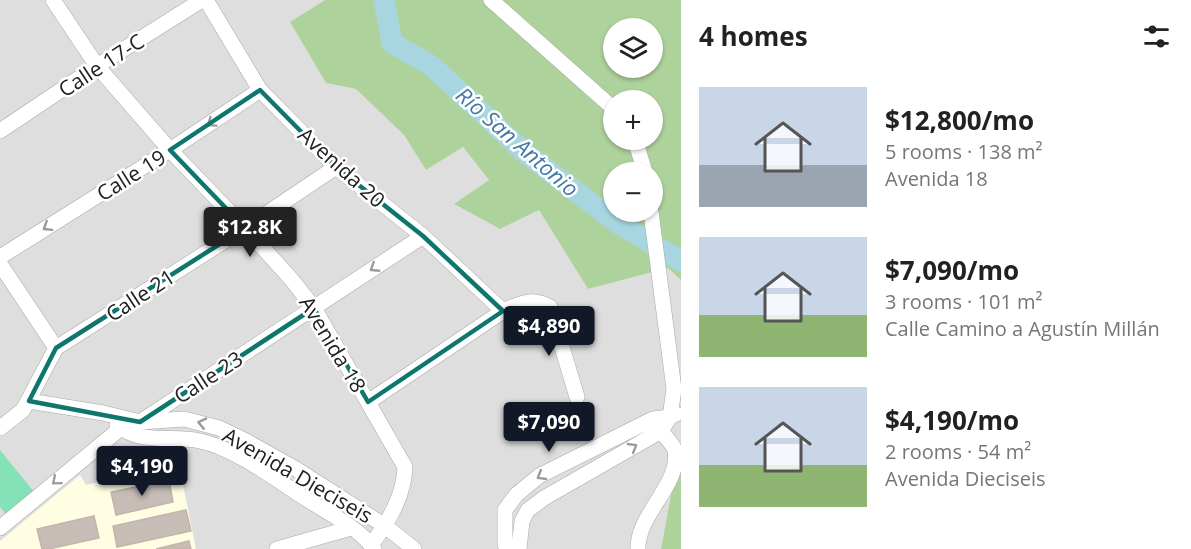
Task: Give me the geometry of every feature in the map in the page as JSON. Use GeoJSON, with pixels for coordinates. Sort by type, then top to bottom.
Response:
{"type":"FeatureCollection","features":[{"type":"Feature","properties":{"kind":"street","name":"Avenida 18"},"geometry":{"type":"LineString","coordinates":[[53,0],[97,66],[170,150],[292,280],[314,308],[405,467],[401,493],[372,547]]}},
{"type":"Feature","properties":{"kind":"street","name":"Calle 17-C"},"geometry":{"type":"LineString","coordinates":[[0,131],[97,66],[204,0]]}},
{"type":"Feature","properties":{"kind":"street","name":"Avenida 20"},"geometry":{"type":"LineString","coordinates":[[204,0],[260,90],[336,166],[423,236],[503,311]]}},
{"type":"Feature","properties":{"kind":"street"},"geometry":{"type":"LineString","coordinates":[[491,0],[603,99]]}},
{"type":"Feature","properties":{"kind":"street","name":"Calle 19"},"geometry":{"type":"LineString","coordinates":[[0,257],[170,150],[260,90]]}},
{"type":"Feature","properties":{"kind":"street","name":"Calle 21"},"geometry":{"type":"LineString","coordinates":[[56,348],[245,228],[336,166]]}},
{"type":"Feature","properties":{"kind":"street"},"geometry":{"type":"LineString","coordinates":[[519,549],[522,521],[528,510],[544,498],[661,431],[676,414],[678,391],[653,222]]}},
{"type":"Feature","properties":{"kind":"street","name":"Calle 23"},"geometry":{"type":"LineString","coordinates":[[0,528],[121,428],[140,422],[423,236]]}},
{"type":"Feature","properties":{"kind":"street"},"geometry":{"type":"LineString","coordinates":[[0,264],[56,348],[23,410],[0,428]]}},
{"type":"Feature","properties":{"kind":"street"},"geometry":{"type":"LineString","coordinates":[[368,402],[503,311],[523,301],[540,301],[550,307],[577,397]]}},
{"type":"Feature","properties":{"kind":"street","name":"Avenida Dieciseis"},"geometry":{"type":"LineString","coordinates":[[29,401],[103,413],[140,422],[184,420],[219,428],[297,469],[385,526],[414,549]]}},
{"type":"Feature","properties":{"kind":"street","name":"Avenida Dieciseis"},"geometry":{"type":"LineString","coordinates":[[103,413],[121,428],[139,438],[201,441],[223,449],[351,528],[372,547]]}},
{"type":"Feature","properties":{"kind":"street"},"geometry":{"type":"LineString","coordinates":[[507,549],[505,544],[506,510],[516,495],[538,476],[654,420],[676,414]]}},
{"type":"Feature","properties":{"kind":"street"},"geometry":{"type":"LineString","coordinates":[[638,549],[641,530],[671,486],[676,474],[675,450],[661,431]]}},
{"type":"Feature","properties":{"kind":"street"},"geometry":{"type":"LineString","coordinates":[[278,549],[351,528]]}},
{"type":"Feature","properties":{"kind":"highlighted area"},"geometry":{"type":"Polygon","coordinates":[[[260,90],[336,167],[423,236],[503,311],[368,402],[314,308],[140,422],[29,401],[56,348],[245,228],[170,150],[260,90]]]}},
{"type":"Feature","properties":{"kind":"shaded area"},"geometry":{"type":"Polygon","coordinates":[[[0,0],[325,0],[290,22],[326,83],[356,89],[404,135],[426,170],[463,147],[489,180],[454,204],[500,229],[539,210],[588,289],[668,268],[681,280],[681,471],[673,484],[661,549],[0,549],[0,0]]]}},
{"type":"Feature","properties":{"kind":"shaded area"},"geometry":{"type":"Polygon","coordinates":[[[179,465],[196,549],[0,549],[0,541],[80,475],[86,485],[179,465]]]}},
{"type":"Feature","properties":{"kind":"green space"},"geometry":{"type":"Polygon","coordinates":[[[325,0],[681,0],[681,280],[668,268],[588,289],[539,210],[500,229],[454,204],[489,180],[463,147],[426,170],[404,135],[356,89],[326,83],[290,22],[325,0]]]}},
{"type":"Feature","properties":{"kind":"green space"},"geometry":{"type":"Polygon","coordinates":[[[0,450],[35,493],[7,516],[0,507],[0,450]]]}},
{"type":"Feature","properties":{"kind":"green space"},"geometry":{"type":"Polygon","coordinates":[[[681,471],[681,549],[661,549],[673,484],[681,471]]]}},
{"type":"Feature","properties":{"kind":"building"},"geometry":{"type":"Polygon","coordinates":[[[169,480],[173,502],[116,515],[111,492],[169,480]]]}},
{"type":"Feature","properties":{"kind":"building"},"geometry":{"type":"Polygon","coordinates":[[[186,510],[191,531],[117,547],[113,526],[186,510]]]}},
{"type":"Feature","properties":{"kind":"building"},"geometry":{"type":"Polygon","coordinates":[[[94,516],[99,538],[42,549],[37,529],[94,516]]]}},
{"type":"Feature","properties":{"kind":"building"},"geometry":{"type":"Polygon","coordinates":[[[189,541],[191,549],[156,549],[189,541]]]}},
{"type":"Feature","properties":{"kind":"waterway","name":"Río San Antonio"},"geometry":{"type":"LineString","coordinates":[[384,0],[392,43],[432,66],[524,152],[616,222],[681,261]]}}]}
